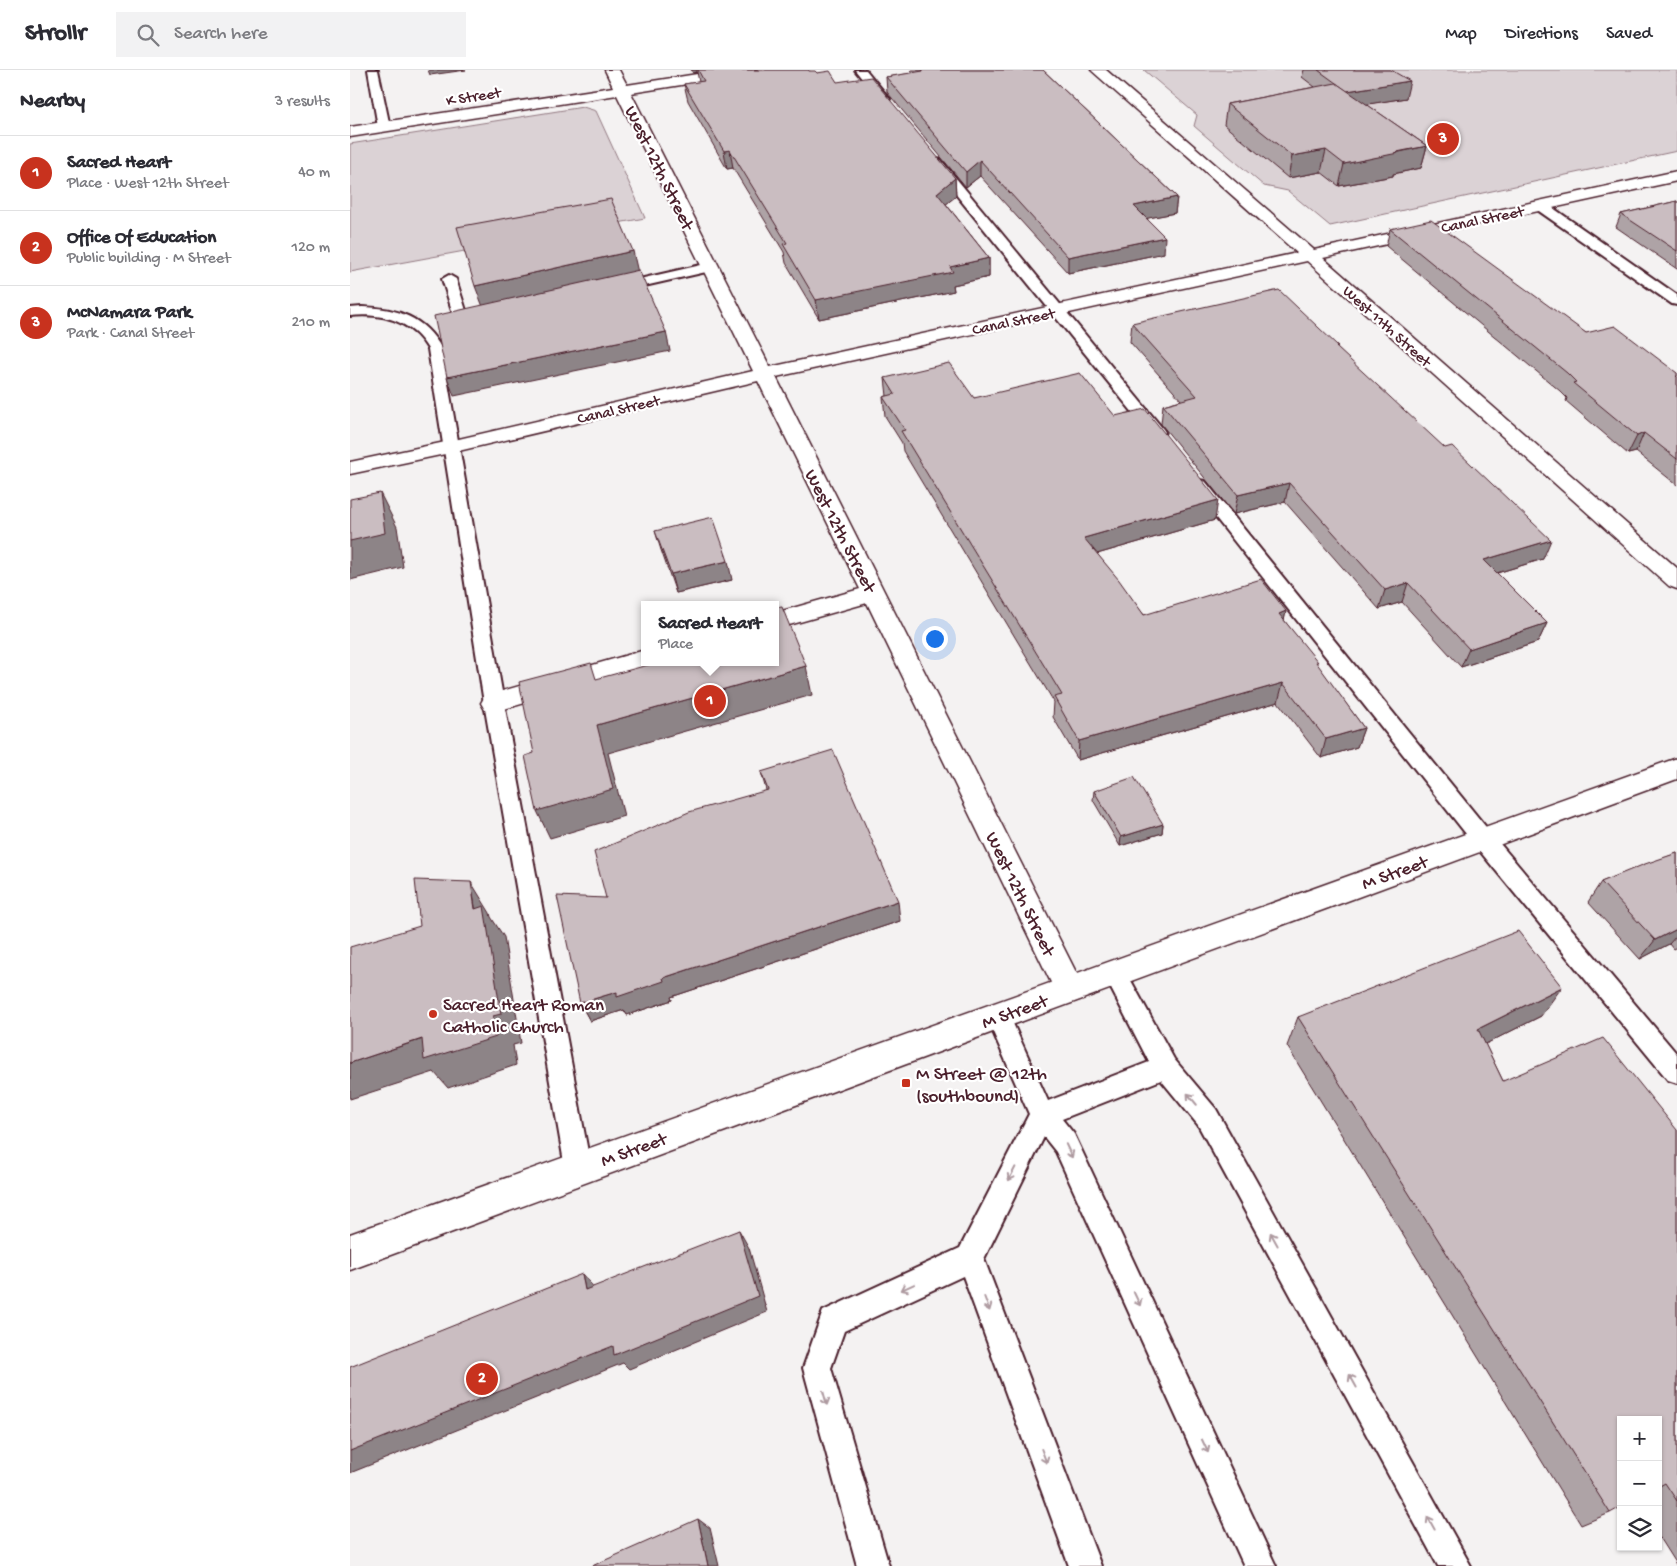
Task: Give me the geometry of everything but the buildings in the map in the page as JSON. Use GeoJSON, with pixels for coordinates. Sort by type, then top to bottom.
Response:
{"type":"FeatureCollection","features":[{"type":"Feature","properties":{"kind":"street","name":"West 12th Street"},"geometry":{"type":"LineString","coordinates":[[612,70],[1070,990]]}},
{"type":"Feature","properties":{"kind":"street","name":"K Street"},"geometry":{"type":"LineString","coordinates":[[350,132],[750,70]]}},
{"type":"Feature","properties":{"kind":"street","name":"West 11th Street"},"geometry":{"type":"LineString","coordinates":[[1098,70],[1677,581]]}},
{"type":"Feature","properties":{"kind":"street","name":"Canal Street"},"geometry":{"type":"LineString","coordinates":[[350,468],[450,447],[764,374],[1677,176]]}},
{"type":"Feature","properties":{"kind":"street"},"geometry":{"type":"LineString","coordinates":[[779,620],[874,593]]}},
{"type":"Feature","properties":{"kind":"street"},"geometry":{"type":"LineString","coordinates":[[494,702],[641,660]]}},
{"type":"Feature","properties":{"kind":"street","name":"M Street"},"geometry":{"type":"LineString","coordinates":[[350,1252],[1677,768]]}},
{"type":"Feature","properties":{"kind":"lane"},"geometry":{"type":"LineString","coordinates":[[372,70],[384,127]]}},
{"type":"Feature","properties":{"kind":"lane"},"geometry":{"type":"LineString","coordinates":[[860,70],[891,108]]}},
{"type":"Feature","properties":{"kind":"lane"},"geometry":{"type":"LineString","coordinates":[[929,153],[1165,442]]}},
{"type":"Feature","properties":{"kind":"lane"},"geometry":{"type":"LineString","coordinates":[[1540,206],[1677,301]]}},
{"type":"Feature","properties":{"kind":"lane"},"geometry":{"type":"LineString","coordinates":[[607,290],[710,267]]}},
{"type":"Feature","properties":{"kind":"lane"},"geometry":{"type":"LineString","coordinates":[[425,332],[459,324],[449,279]]}},
{"type":"Feature","properties":{"kind":"lane"},"geometry":{"type":"LineString","coordinates":[[350,312],[374,310],[390,314],[425,332],[435,349],[494,702],[578,1168]]}},
{"type":"Feature","properties":{"kind":"lane"},"geometry":{"type":"LineString","coordinates":[[1190,473],[1482,838],[1677,1072]]}},
{"type":"Feature","properties":{"kind":"lane"},"geometry":{"type":"LineString","coordinates":[[1115,973],[1165,1067],[1207,1118],[1455,1566]]}},
{"type":"Feature","properties":{"kind":"lane"},"geometry":{"type":"LineString","coordinates":[[998,1016],[1042,1115],[1065,1143],[1260,1566]]}},
{"type":"Feature","properties":{"kind":"lane"},"geometry":{"type":"LineString","coordinates":[[873,1566],[817,1368],[834,1321],[970,1258],[1042,1115],[1165,1067]]}},
{"type":"Feature","properties":{"kind":"lane"},"geometry":{"type":"LineString","coordinates":[[970,1258],[1086,1566]]}},
{"type":"Feature","properties":{"kind":"shaded area"},"geometry":{"type":"Polygon","coordinates":[[[1144,70],[1677,70],[1677,151],[1330,226],[1288,191],[1264,186],[1194,126],[1197,115],[1144,70]]]}},
{"type":"Feature","properties":{"kind":"shaded area"},"geometry":{"type":"Polygon","coordinates":[[[583,107],[596,111],[645,218],[350,272],[350,144],[583,107]]]}},
{"type":"Feature","properties":{"kind":"place","name":"McNamara Park"},"geometry":{"type":"Point","coordinates":[1443,139]}},
{"type":"Feature","properties":{"kind":"place","name":"Sacred Heart"},"geometry":{"type":"Point","coordinates":[710,701]}},
{"type":"Feature","properties":{"kind":"place","name":"Sacred Heart Roman Catholic Church"},"geometry":{"type":"Point","coordinates":[433,1014]}},
{"type":"Feature","properties":{"kind":"place","name":"M Street @ 12th (southbound)"},"geometry":{"type":"Point","coordinates":[906,1083]}},
{"type":"Feature","properties":{"kind":"place","name":"Office Of Education"},"geometry":{"type":"Point","coordinates":[482,1379]}}]}
